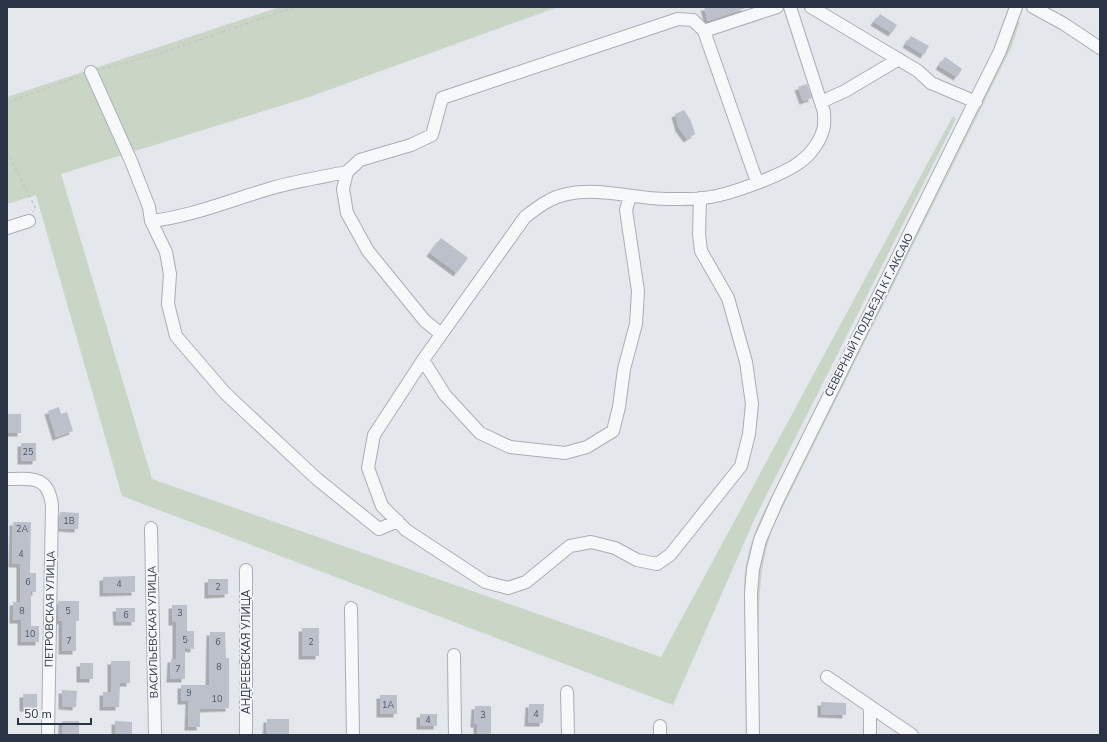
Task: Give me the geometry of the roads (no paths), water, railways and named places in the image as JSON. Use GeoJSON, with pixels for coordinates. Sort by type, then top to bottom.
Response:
{"type":"FeatureCollection","features":[{"type":"Feature","properties":{"kind":"street"},"geometry":{"type":"LineString","coordinates":[[704,31],[777,7]]}},
{"type":"Feature","properties":{"kind":"street"},"geometry":{"type":"LineString","coordinates":[[700,198],[699,234],[701,251],[728,298],[746,362],[752,404],[749,434],[741,466],[670,555],[657,564],[637,560],[615,548],[591,542],[570,546],[526,582],[508,588],[485,582],[406,530],[382,506],[368,468],[374,435],[441,334],[525,217],[545,202],[566,194],[595,191],[666,199],[710,197],[757,182],[800,162],[814,148],[823,130],[824,112],[790,7]]}},
{"type":"Feature","properties":{"kind":"street"},"geometry":{"type":"LineString","coordinates":[[811,7],[918,71],[931,83],[976,102]]}},
{"type":"Feature","properties":{"kind":"street","name":"СЕВЕРНЫЙ ПОДЪЕЗД К Г.АКСАЮ"},"geometry":{"type":"LineString","coordinates":[[754,735],[752,631],[753,569],[756,552],[764,528],[976,102],[1007,37],[1016,7]]}},
{"type":"Feature","properties":{"kind":"street"},"geometry":{"type":"LineString","coordinates":[[1033,7],[1064,24],[1100,48]]}},
{"type":"Feature","properties":{"kind":"street"},"geometry":{"type":"LineString","coordinates":[[150,220],[176,218],[206,210],[273,188],[347,172],[360,160],[411,145],[432,135],[442,98],[678,19],[693,20],[704,31],[757,182]]}},
{"type":"Feature","properties":{"kind":"street"},"geometry":{"type":"LineString","coordinates":[[821,102],[845,91],[899,59]]}},
{"type":"Feature","properties":{"kind":"street"},"geometry":{"type":"LineString","coordinates":[[91,72],[131,161],[149,206],[150,220],[166,252],[170,274],[168,304],[176,336],[225,393],[317,479],[379,529],[398,521]]}},
{"type":"Feature","properties":{"kind":"street"},"geometry":{"type":"LineString","coordinates":[[347,172],[343,189],[347,213],[368,252],[425,321],[441,334]]}},
{"type":"Feature","properties":{"kind":"street"},"geometry":{"type":"LineString","coordinates":[[423,360],[445,395],[480,433],[510,447],[565,453],[587,446],[613,431],[619,407],[624,369],[636,324],[638,291],[626,210],[630,196]]}},
{"type":"Feature","properties":{"kind":"street"},"geometry":{"type":"LineString","coordinates":[[7,228],[29,221]]}},
{"type":"Feature","properties":{"kind":"street","name":"ПЕТРОВСКАЯ УЛИЦА"},"geometry":{"type":"LineString","coordinates":[[7,479],[34,480],[45,484],[49,489],[52,505],[48,735]]}},
{"type":"Feature","properties":{"kind":"street","name":"ВАСИЛЬЕВСКАЯ УЛИЦА"},"geometry":{"type":"LineString","coordinates":[[151,528],[155,735]]}},
{"type":"Feature","properties":{"kind":"street","name":"АНДРЕЕВСКАЯ УЛИЦА"},"geometry":{"type":"LineString","coordinates":[[246,570],[246,735]]}},
{"type":"Feature","properties":{"kind":"street"},"geometry":{"type":"LineString","coordinates":[[351,608],[353,735]]}},
{"type":"Feature","properties":{"kind":"street"},"geometry":{"type":"LineString","coordinates":[[454,655],[455,735]]}},
{"type":"Feature","properties":{"kind":"street"},"geometry":{"type":"LineString","coordinates":[[827,677],[912,735]]}},
{"type":"Feature","properties":{"kind":"street"},"geometry":{"type":"LineString","coordinates":[[567,692],[568,735]]}},
{"type":"Feature","properties":{"kind":"street"},"geometry":{"type":"LineString","coordinates":[[870,706],[870,735]]}}]}
